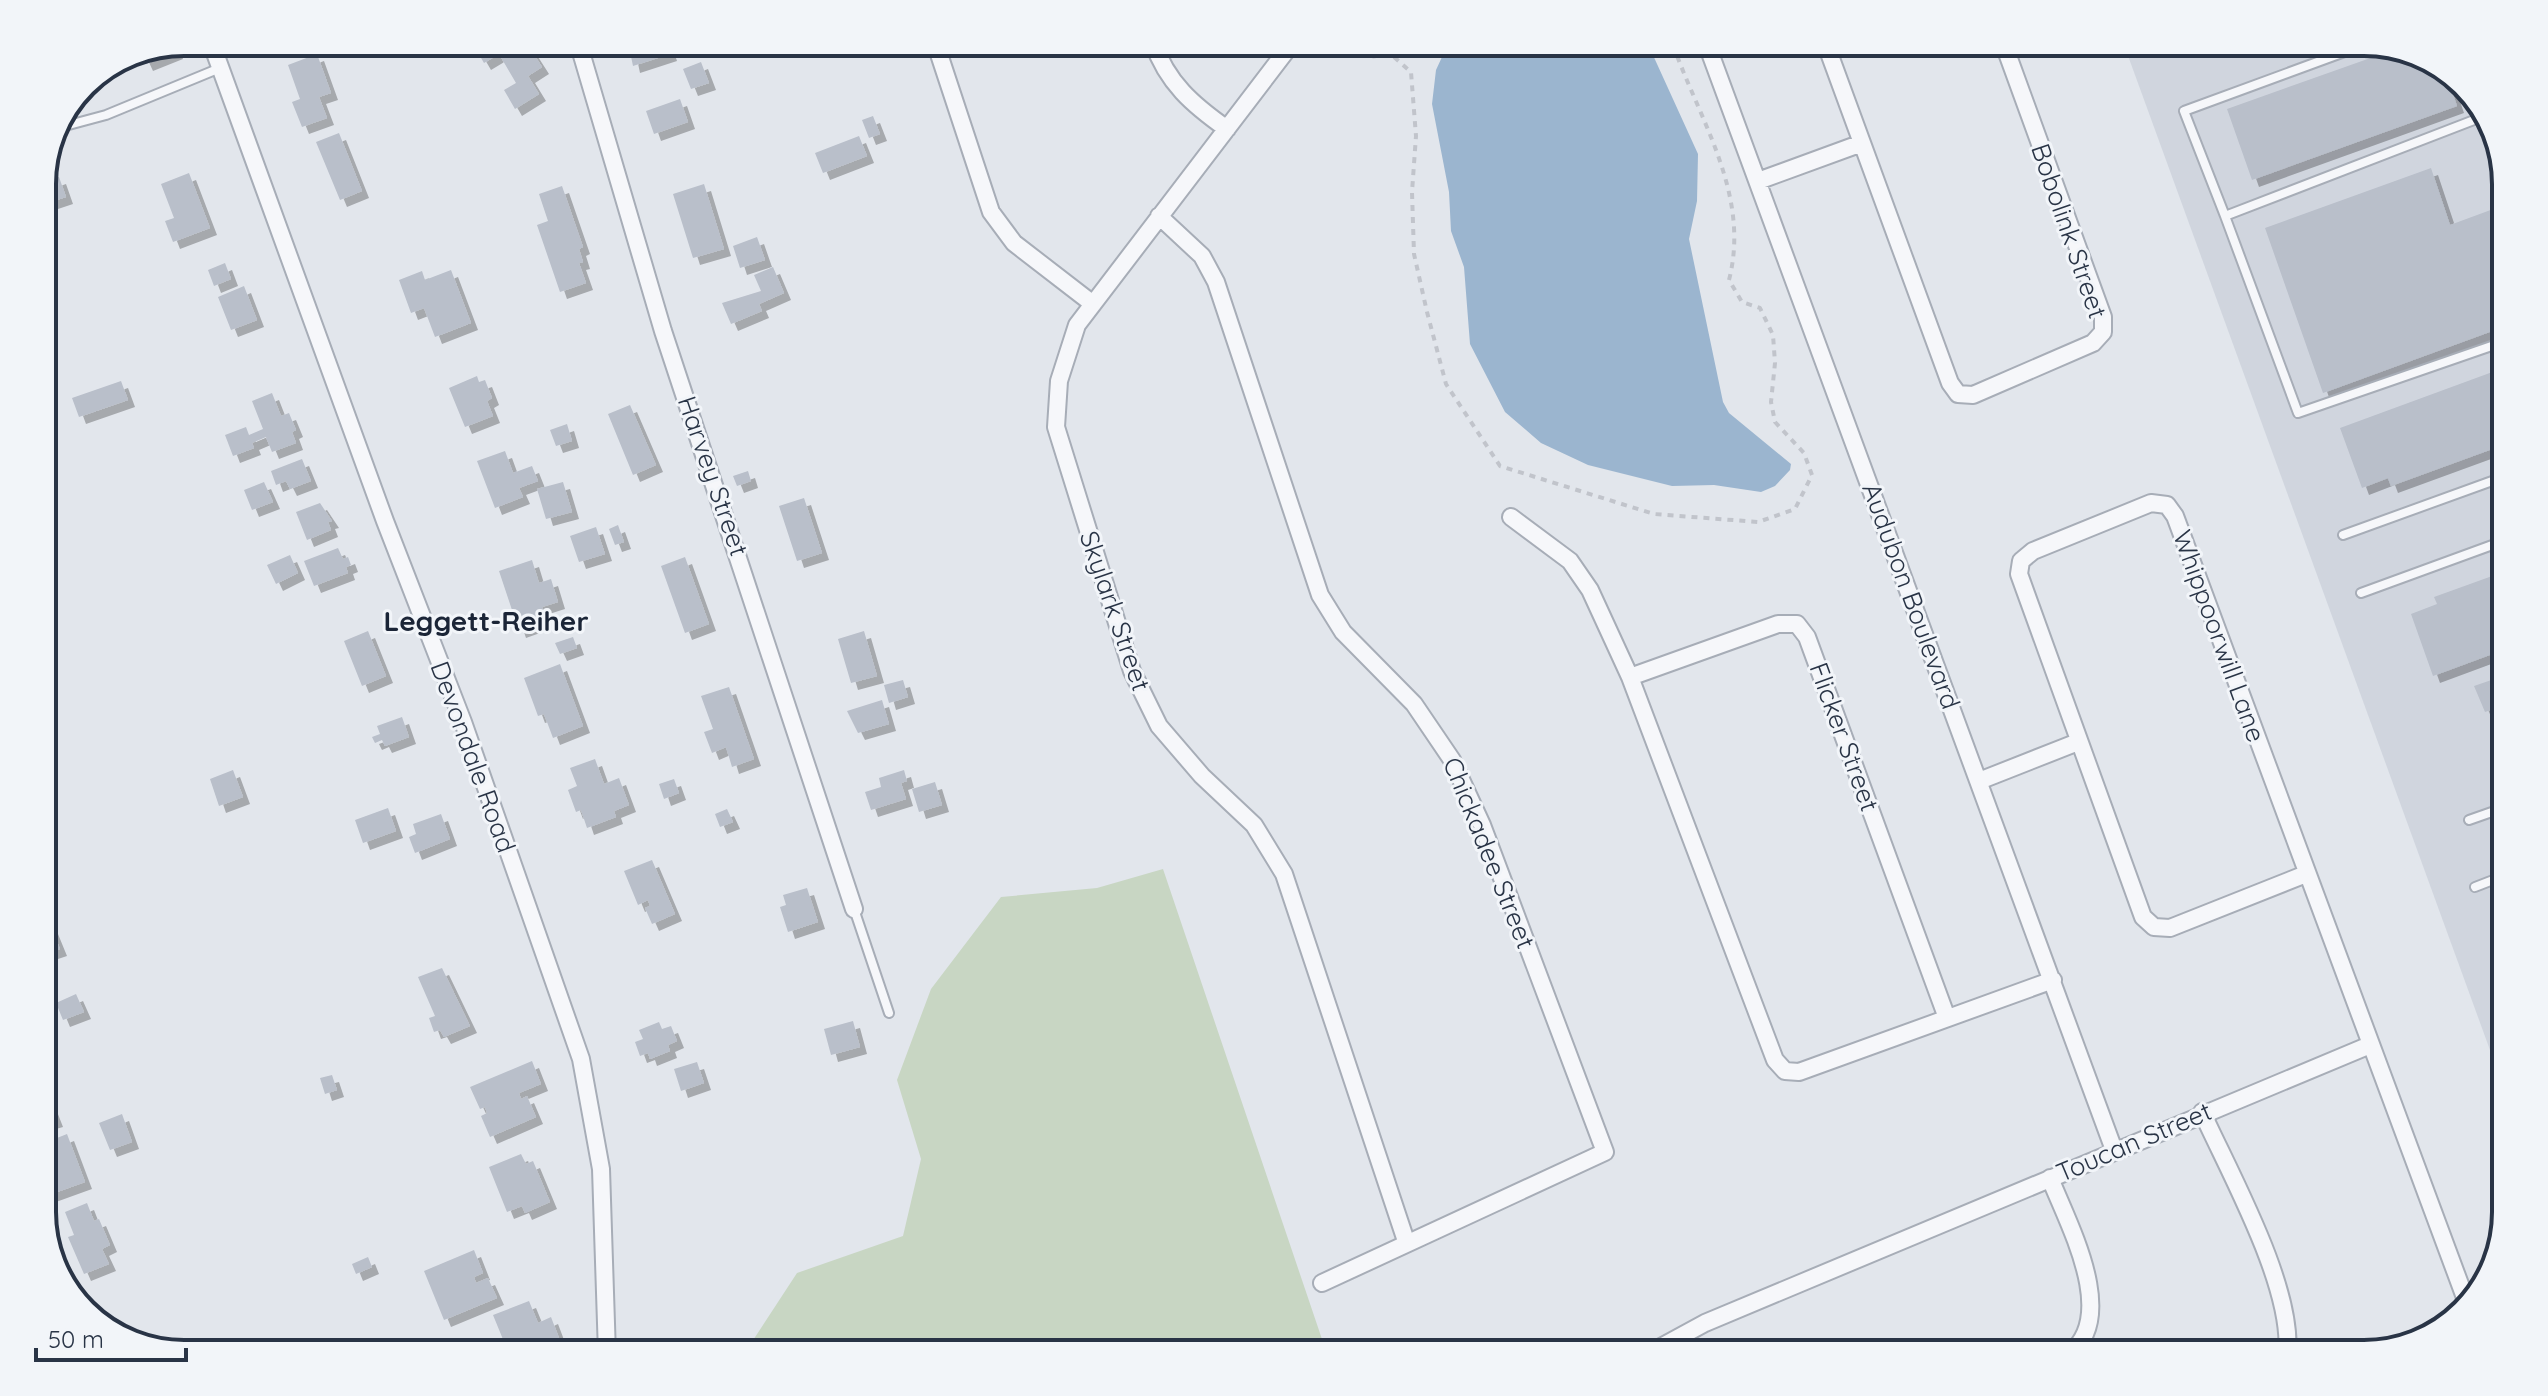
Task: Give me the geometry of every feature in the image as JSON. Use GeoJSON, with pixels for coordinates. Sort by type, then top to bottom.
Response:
{"type":"FeatureCollection","features":[{"type":"Feature","properties":{"kind":"street","name":"Devondale Road"},"geometry":{"type":"LineString","coordinates":[[216,56],[463,722],[581,1059],[601,1169],[607,1340]]}},
{"type":"Feature","properties":{"kind":"street","name":"Harvey Street"},"geometry":{"type":"LineString","coordinates":[[582,56],[663,331],[854,909]]}},
{"type":"Feature","properties":{"kind":"street"},"geometry":{"type":"LineString","coordinates":[[940,56],[991,212],[1014,243],[1093,304]]}},
{"type":"Feature","properties":{"kind":"street"},"geometry":{"type":"LineString","coordinates":[[1160,56],[1185,99],[1227,129]]}},
{"type":"Feature","properties":{"kind":"street","name":"Skylark Street"},"geometry":{"type":"LineString","coordinates":[[1282,56],[1077,325],[1064,358],[1056,427],[1124,651],[1159,726],[1202,776],[1254,825],[1277,859],[1294,898],[1406,1241]]}},
{"type":"Feature","properties":{"kind":"street","name":"Audubon Boulevard"},"geometry":{"type":"LineString","coordinates":[[1711,56],[2114,1150]]}},
{"type":"Feature","properties":{"kind":"street","name":"Bobolink Street"},"geometry":{"type":"LineString","coordinates":[[1830,56],[1950,383],[1958,394],[1973,395],[2093,343],[2103,332],[2103,317],[2008,56]]}},
{"type":"Feature","properties":{"kind":"street"},"geometry":{"type":"LineString","coordinates":[[1758,181],[1862,143]]}},
{"type":"Feature","properties":{"kind":"street","name":"Chickadee Street"},"geometry":{"type":"LineString","coordinates":[[1159,216],[1202,256],[1216,282],[1320,595],[1343,632],[1433,728],[1466,788],[1605,1152],[1406,1241]]}},
{"type":"Feature","properties":{"kind":"street","name":"Whippoorwill Lane"},"geometry":{"type":"LineString","coordinates":[[2306,874],[2170,928],[2154,927],[2143,917],[2019,574],[2021,561],[2033,551],[2151,503],[2167,505],[2175,516],[2370,1045]]}},
{"type":"Feature","properties":{"kind":"street"},"geometry":{"type":"LineString","coordinates":[[1511,517],[1570,561],[1579,572],[1630,677],[1775,1060],[1785,1071],[1799,1072],[2053,980]]}},
{"type":"Feature","properties":{"kind":"street","name":"Flicker Street"},"geometry":{"type":"LineString","coordinates":[[1630,677],[1778,624],[1797,624],[1807,637],[1947,1018]]}},
{"type":"Feature","properties":{"kind":"street"},"geometry":{"type":"LineString","coordinates":[[1979,781],[2078,742]]}},
{"type":"Feature","properties":{"kind":"street"},"geometry":{"type":"LineString","coordinates":[[2370,1045],[2463,1292]]}},
{"type":"Feature","properties":{"kind":"street","name":"Toucan Street"},"geometry":{"type":"LineString","coordinates":[[1674,1340],[1705,1323],[2202,1112],[2370,1045]]}},
{"type":"Feature","properties":{"kind":"street"},"geometry":{"type":"LineString","coordinates":[[2202,1112],[2238,1187],[2281,1300],[2287,1340]]}},
{"type":"Feature","properties":{"kind":"street"},"geometry":{"type":"LineString","coordinates":[[2050,1178],[2083,1264],[2091,1306],[2090,1324],[2083,1340]]}},
{"type":"Feature","properties":{"kind":"street"},"geometry":{"type":"LineString","coordinates":[[1322,1283],[1396,1250],[1406,1241]]}},
{"type":"Feature","properties":{"kind":"lane"},"geometry":{"type":"LineString","coordinates":[[2334,56],[2184,111],[2298,413],[2492,346]]}},
{"type":"Feature","properties":{"kind":"lane"},"geometry":{"type":"LineString","coordinates":[[71,124],[106,115],[220,68]]}},
{"type":"Feature","properties":{"kind":"lane"},"geometry":{"type":"LineString","coordinates":[[2225,216],[2474,120]]}},
{"type":"Feature","properties":{"kind":"lane"},"geometry":{"type":"LineString","coordinates":[[2343,535],[2492,481]]}},
{"type":"Feature","properties":{"kind":"lane"},"geometry":{"type":"LineString","coordinates":[[2361,593],[2492,545]]}},
{"type":"Feature","properties":{"kind":"lane"},"geometry":{"type":"LineString","coordinates":[[2469,820],[2492,812]]}},
{"type":"Feature","properties":{"kind":"lane"},"geometry":{"type":"LineString","coordinates":[[2475,887],[2492,880]]}},
{"type":"Feature","properties":{"kind":"lane"},"geometry":{"type":"LineString","coordinates":[[854,909],[889,1013]]}},
{"type":"Feature","properties":{"kind":"path"},"geometry":{"type":"LineString","coordinates":[[1397,56],[1411,72],[1416,136],[1412,192],[1414,254],[1446,384],[1500,466],[1654,514],[1758,522],[1795,509],[1812,475],[1804,453],[1775,422],[1771,402],[1775,363],[1773,335],[1760,308],[1742,302],[1729,280],[1736,253],[1722,158],[1678,56]]}},
{"type":"Feature","properties":{"kind":"shaded area"},"geometry":{"type":"Polygon","coordinates":[[[2128,56],[2389,58],[2420,69],[2448,88],[2470,113],[2485,143],[2492,176],[2492,1056],[2128,56]]]}},
{"type":"Feature","properties":{"kind":"green space"},"geometry":{"type":"Polygon","coordinates":[[[1163,869],[1322,1340],[753,1340],[797,1273],[903,1236],[921,1159],[897,1080],[931,989],[1001,897],[1097,888],[1163,869]]]}},
{"type":"Feature","properties":{"kind":"water"},"geometry":{"type":"Polygon","coordinates":[[[1653,56],[1698,154],[1697,201],[1689,239],[1723,402],[1729,413],[1791,464],[1790,470],[1775,486],[1761,492],[1714,485],[1672,486],[1588,465],[1541,443],[1505,412],[1470,344],[1464,267],[1451,231],[1449,192],[1432,104],[1436,70],[1442,57],[1653,56]]]}},
{"type":"Feature","properties":{"kind":"building"},"geometry":{"type":"Polygon","coordinates":[[[318,56],[331,93],[319,97],[327,118],[302,127],[292,102],[300,99],[288,65],[318,56]]]}},
{"type":"Feature","properties":{"kind":"building"},"geometry":{"type":"Polygon","coordinates":[[[480,56],[496,56],[484,63],[480,56]]]}},
{"type":"Feature","properties":{"kind":"building"},"geometry":{"type":"Polygon","coordinates":[[[500,56],[535,56],[542,67],[528,76],[539,94],[515,109],[504,90],[516,83],[500,56]]]}},
{"type":"Feature","properties":{"kind":"building"},"geometry":{"type":"Polygon","coordinates":[[[631,56],[664,56],[633,66],[631,56]]]}},
{"type":"Feature","properties":{"kind":"building"},"geometry":{"type":"Polygon","coordinates":[[[2374,57],[2389,58],[2420,69],[2452,92],[2457,106],[2252,180],[2227,109],[2374,57]]]}},
{"type":"Feature","properties":{"kind":"building"},"geometry":{"type":"Polygon","coordinates":[[[701,62],[709,83],[691,89],[683,69],[701,62]]]}},
{"type":"Feature","properties":{"kind":"building"},"geometry":{"type":"Polygon","coordinates":[[[680,99],[688,122],[654,134],[646,111],[680,99]]]}},
{"type":"Feature","properties":{"kind":"building"},"geometry":{"type":"Polygon","coordinates":[[[873,116],[880,134],[869,138],[862,120],[873,116]]]}},
{"type":"Feature","properties":{"kind":"building"},"geometry":{"type":"Polygon","coordinates":[[[339,133],[362,191],[340,200],[316,142],[339,133]]]}},
{"type":"Feature","properties":{"kind":"building"},"geometry":{"type":"Polygon","coordinates":[[[859,136],[867,156],[823,173],[815,153],[859,136]]]}},
{"type":"Feature","properties":{"kind":"building"},"geometry":{"type":"Polygon","coordinates":[[[2431,168],[2450,225],[2492,209],[2492,331],[2323,393],[2265,228],[2431,168]]]}},
{"type":"Feature","properties":{"kind":"building"},"geometry":{"type":"Polygon","coordinates":[[[189,173],[210,228],[173,242],[165,221],[174,218],[161,184],[189,173]]]}},
{"type":"Feature","properties":{"kind":"building"},"geometry":{"type":"Polygon","coordinates":[[[59,177],[66,197],[56,200],[56,178],[59,177]]]}},
{"type":"Feature","properties":{"kind":"building"},"geometry":{"type":"Polygon","coordinates":[[[704,184],[724,249],[693,258],[673,194],[704,184]]]}},
{"type":"Feature","properties":{"kind":"building"},"geometry":{"type":"Polygon","coordinates":[[[562,186],[583,247],[579,249],[583,262],[579,263],[586,283],[560,292],[537,225],[548,221],[539,194],[562,186]]]}},
{"type":"Feature","properties":{"kind":"building"},"geometry":{"type":"Polygon","coordinates":[[[757,237],[765,260],[740,268],[733,246],[757,237]]]}},
{"type":"Feature","properties":{"kind":"building"},"geometry":{"type":"Polygon","coordinates":[[[225,263],[231,279],[214,286],[208,270],[225,263]]]}},
{"type":"Feature","properties":{"kind":"building"},"geometry":{"type":"Polygon","coordinates":[[[773,267],[784,293],[759,304],[762,311],[731,324],[722,303],[761,291],[754,275],[773,267]]]}},
{"type":"Feature","properties":{"kind":"building"},"geometry":{"type":"Polygon","coordinates":[[[451,270],[471,323],[435,337],[424,308],[411,313],[399,280],[422,271],[425,280],[451,270]]]}},
{"type":"Feature","properties":{"kind":"building"},"geometry":{"type":"Polygon","coordinates":[[[244,286],[257,320],[231,330],[218,297],[244,286]]]}},
{"type":"Feature","properties":{"kind":"building"},"geometry":{"type":"Polygon","coordinates":[[[2492,372],[2492,449],[2391,486],[2388,478],[2362,488],[2340,428],[2492,372]]]}},
{"type":"Feature","properties":{"kind":"building"},"geometry":{"type":"Polygon","coordinates":[[[477,376],[479,382],[485,380],[492,398],[487,401],[493,416],[465,427],[449,388],[477,376]]]}},
{"type":"Feature","properties":{"kind":"building"},"geometry":{"type":"Polygon","coordinates":[[[121,381],[128,400],[79,417],[72,398],[121,381]]]}},
{"type":"Feature","properties":{"kind":"building"},"geometry":{"type":"Polygon","coordinates":[[[272,393],[281,416],[289,413],[296,430],[292,432],[296,443],[272,452],[266,437],[252,443],[254,448],[233,456],[225,435],[246,427],[249,435],[263,429],[252,401],[272,393]]]}},
{"type":"Feature","properties":{"kind":"building"},"geometry":{"type":"Polygon","coordinates":[[[630,405],[656,465],[633,475],[608,414],[630,405]]]}},
{"type":"Feature","properties":{"kind":"building"},"geometry":{"type":"Polygon","coordinates":[[[567,424],[572,441],[556,446],[550,430],[567,424]]]}},
{"type":"Feature","properties":{"kind":"building"},"geometry":{"type":"Polygon","coordinates":[[[505,451],[513,473],[532,466],[538,481],[519,488],[523,497],[495,508],[477,461],[505,451]]]}},
{"type":"Feature","properties":{"kind":"building"},"geometry":{"type":"Polygon","coordinates":[[[302,459],[311,481],[290,489],[286,481],[276,485],[271,471],[302,459]]]}},
{"type":"Feature","properties":{"kind":"building"},"geometry":{"type":"Polygon","coordinates":[[[748,471],[751,481],[737,486],[733,476],[748,471]]]}},
{"type":"Feature","properties":{"kind":"building"},"geometry":{"type":"Polygon","coordinates":[[[264,482],[273,502],[252,510],[244,490],[264,482]]]}},
{"type":"Feature","properties":{"kind":"building"},"geometry":{"type":"Polygon","coordinates":[[[563,482],[572,512],[546,519],[537,489],[563,482]]]}},
{"type":"Feature","properties":{"kind":"building"},"geometry":{"type":"Polygon","coordinates":[[[804,498],[822,553],[797,561],[779,506],[804,498]]]}},
{"type":"Feature","properties":{"kind":"building"},"geometry":{"type":"Polygon","coordinates":[[[320,503],[332,521],[328,522],[331,530],[307,540],[296,512],[320,503]]]}},
{"type":"Feature","properties":{"kind":"building"},"geometry":{"type":"Polygon","coordinates":[[[618,525],[624,542],[615,545],[609,529],[618,525]]]}},
{"type":"Feature","properties":{"kind":"building"},"geometry":{"type":"Polygon","coordinates":[[[596,527],[605,554],[579,562],[570,536],[596,527]]]}},
{"type":"Feature","properties":{"kind":"building"},"geometry":{"type":"Polygon","coordinates":[[[338,548],[343,559],[348,557],[351,565],[346,567],[348,573],[314,586],[304,561],[338,548]]]}},
{"type":"Feature","properties":{"kind":"building"},"geometry":{"type":"Polygon","coordinates":[[[290,555],[298,573],[276,584],[267,565],[290,555]]]}},
{"type":"Feature","properties":{"kind":"building"},"geometry":{"type":"Polygon","coordinates":[[[685,557],[709,624],[685,633],[661,566],[685,557]]]}},
{"type":"Feature","properties":{"kind":"building"},"geometry":{"type":"Polygon","coordinates":[[[532,560],[539,583],[551,579],[558,602],[542,607],[547,621],[519,631],[499,571],[532,560]]]}},
{"type":"Feature","properties":{"kind":"building"},"geometry":{"type":"Polygon","coordinates":[[[2492,576],[2492,654],[2433,676],[2411,614],[2437,604],[2434,597],[2492,576]]]}},
{"type":"Feature","properties":{"kind":"building"},"geometry":{"type":"Polygon","coordinates":[[[368,631],[386,676],[362,686],[344,641],[368,631]]]}},
{"type":"Feature","properties":{"kind":"building"},"geometry":{"type":"Polygon","coordinates":[[[864,631],[877,676],[851,683],[838,639],[864,631]]]}},
{"type":"Feature","properties":{"kind":"building"},"geometry":{"type":"Polygon","coordinates":[[[573,637],[577,648],[560,654],[555,643],[573,637]]]}},
{"type":"Feature","properties":{"kind":"building"},"geometry":{"type":"Polygon","coordinates":[[[560,664],[583,726],[553,738],[544,714],[538,716],[524,678],[560,664]]]}},
{"type":"Feature","properties":{"kind":"building"},"geometry":{"type":"Polygon","coordinates":[[[903,680],[908,697],[889,703],[884,685],[903,680]]]}},
{"type":"Feature","properties":{"kind":"building"},"geometry":{"type":"Polygon","coordinates":[[[2492,680],[2492,710],[2485,712],[2474,686],[2492,680]]]}},
{"type":"Feature","properties":{"kind":"building"},"geometry":{"type":"Polygon","coordinates":[[[729,687],[754,759],[732,767],[726,747],[712,753],[704,732],[713,729],[701,696],[729,687]]]}},
{"type":"Feature","properties":{"kind":"building"},"geometry":{"type":"Polygon","coordinates":[[[882,700],[889,724],[858,733],[847,711],[882,700]]]}},
{"type":"Feature","properties":{"kind":"building"},"geometry":{"type":"Polygon","coordinates":[[[402,717],[409,737],[385,746],[382,740],[375,743],[372,737],[380,734],[377,726],[402,717]]]}},
{"type":"Feature","properties":{"kind":"building"},"geometry":{"type":"Polygon","coordinates":[[[595,759],[604,784],[619,778],[629,805],[614,811],[616,817],[587,828],[581,810],[576,812],[568,790],[577,786],[570,768],[595,759]]]}},
{"type":"Feature","properties":{"kind":"building"},"geometry":{"type":"Polygon","coordinates":[[[233,770],[243,797],[219,806],[210,779],[233,770]]]}},
{"type":"Feature","properties":{"kind":"building"},"geometry":{"type":"Polygon","coordinates":[[[904,770],[907,781],[901,783],[906,799],[871,810],[865,792],[881,787],[879,778],[904,770]]]}},
{"type":"Feature","properties":{"kind":"building"},"geometry":{"type":"Polygon","coordinates":[[[674,779],[679,793],[664,799],[659,784],[674,779]]]}},
{"type":"Feature","properties":{"kind":"building"},"geometry":{"type":"Polygon","coordinates":[[[935,782],[942,805],[919,812],[912,789],[935,782]]]}},
{"type":"Feature","properties":{"kind":"building"},"geometry":{"type":"Polygon","coordinates":[[[388,808],[396,831],[363,843],[355,820],[388,808]]]}},
{"type":"Feature","properties":{"kind":"building"},"geometry":{"type":"Polygon","coordinates":[[[727,809],[733,822],[720,827],[715,814],[727,809]]]}},
{"type":"Feature","properties":{"kind":"building"},"geometry":{"type":"Polygon","coordinates":[[[441,814],[450,839],[415,853],[409,837],[416,834],[413,824],[441,814]]]}},
{"type":"Feature","properties":{"kind":"building"},"geometry":{"type":"Polygon","coordinates":[[[652,860],[675,914],[652,924],[645,908],[650,906],[648,900],[638,905],[624,871],[652,860]]]}},
{"type":"Feature","properties":{"kind":"building"},"geometry":{"type":"Polygon","coordinates":[[[807,888],[818,922],[788,932],[780,907],[786,905],[783,895],[807,888]]]}},
{"type":"Feature","properties":{"kind":"building"},"geometry":{"type":"Polygon","coordinates":[[[442,968],[470,1026],[444,1037],[440,1030],[434,1032],[429,1018],[435,1016],[418,977],[442,968]]]}},
{"type":"Feature","properties":{"kind":"building"},"geometry":{"type":"Polygon","coordinates":[[[76,994],[84,1012],[63,1020],[56,1003],[76,994]]]}},
{"type":"Feature","properties":{"kind":"building"},"geometry":{"type":"Polygon","coordinates":[[[853,1021],[860,1047],[831,1055],[824,1029],[853,1021]]]}},
{"type":"Feature","properties":{"kind":"building"},"geometry":{"type":"Polygon","coordinates":[[[659,1022],[662,1029],[671,1026],[677,1041],[668,1045],[670,1051],[650,1059],[648,1053],[640,1056],[635,1042],[643,1039],[639,1030],[659,1022]]]}},
{"type":"Feature","properties":{"kind":"building"},"geometry":{"type":"Polygon","coordinates":[[[532,1061],[541,1084],[519,1093],[521,1099],[527,1096],[536,1117],[490,1137],[481,1116],[487,1113],[485,1107],[480,1109],[470,1087],[532,1061]]]}},
{"type":"Feature","properties":{"kind":"building"},"geometry":{"type":"Polygon","coordinates":[[[697,1062],[704,1083],[681,1091],[674,1069],[697,1062]]]}},
{"type":"Feature","properties":{"kind":"building"},"geometry":{"type":"Polygon","coordinates":[[[332,1075],[337,1090],[325,1094],[320,1078],[332,1075]]]}},
{"type":"Feature","properties":{"kind":"building"},"geometry":{"type":"Polygon","coordinates":[[[122,1114],[132,1142],[110,1150],[99,1123],[122,1114]]]}},
{"type":"Feature","properties":{"kind":"building"},"geometry":{"type":"Polygon","coordinates":[[[67,1134],[85,1182],[56,1192],[56,1138],[67,1134]]]}},
{"type":"Feature","properties":{"kind":"building"},"geometry":{"type":"Polygon","coordinates":[[[521,1154],[526,1164],[533,1161],[550,1202],[525,1213],[522,1206],[507,1212],[489,1167],[521,1154]]]}},
{"type":"Feature","properties":{"kind":"building"},"geometry":{"type":"Polygon","coordinates":[[[87,1203],[94,1221],[99,1219],[110,1245],[102,1249],[109,1264],[84,1274],[68,1237],[74,1235],[65,1212],[87,1203]]]}},
{"type":"Feature","properties":{"kind":"building"},"geometry":{"type":"Polygon","coordinates":[[[474,1250],[483,1273],[474,1277],[476,1283],[488,1278],[497,1298],[444,1320],[424,1271],[474,1250]]]}},
{"type":"Feature","properties":{"kind":"building"},"geometry":{"type":"Polygon","coordinates":[[[368,1257],[372,1267],[356,1274],[352,1264],[368,1257]]]}},
{"type":"Feature","properties":{"kind":"building"},"geometry":{"type":"Polygon","coordinates":[[[529,1301],[538,1323],[551,1317],[560,1340],[503,1340],[493,1315],[529,1301]]]}},
{"type":"Feature","properties":{"kind":"district","name":"Leggett-Reiher"},"geometry":{"type":"Point","coordinates":[486,621]}}]}
